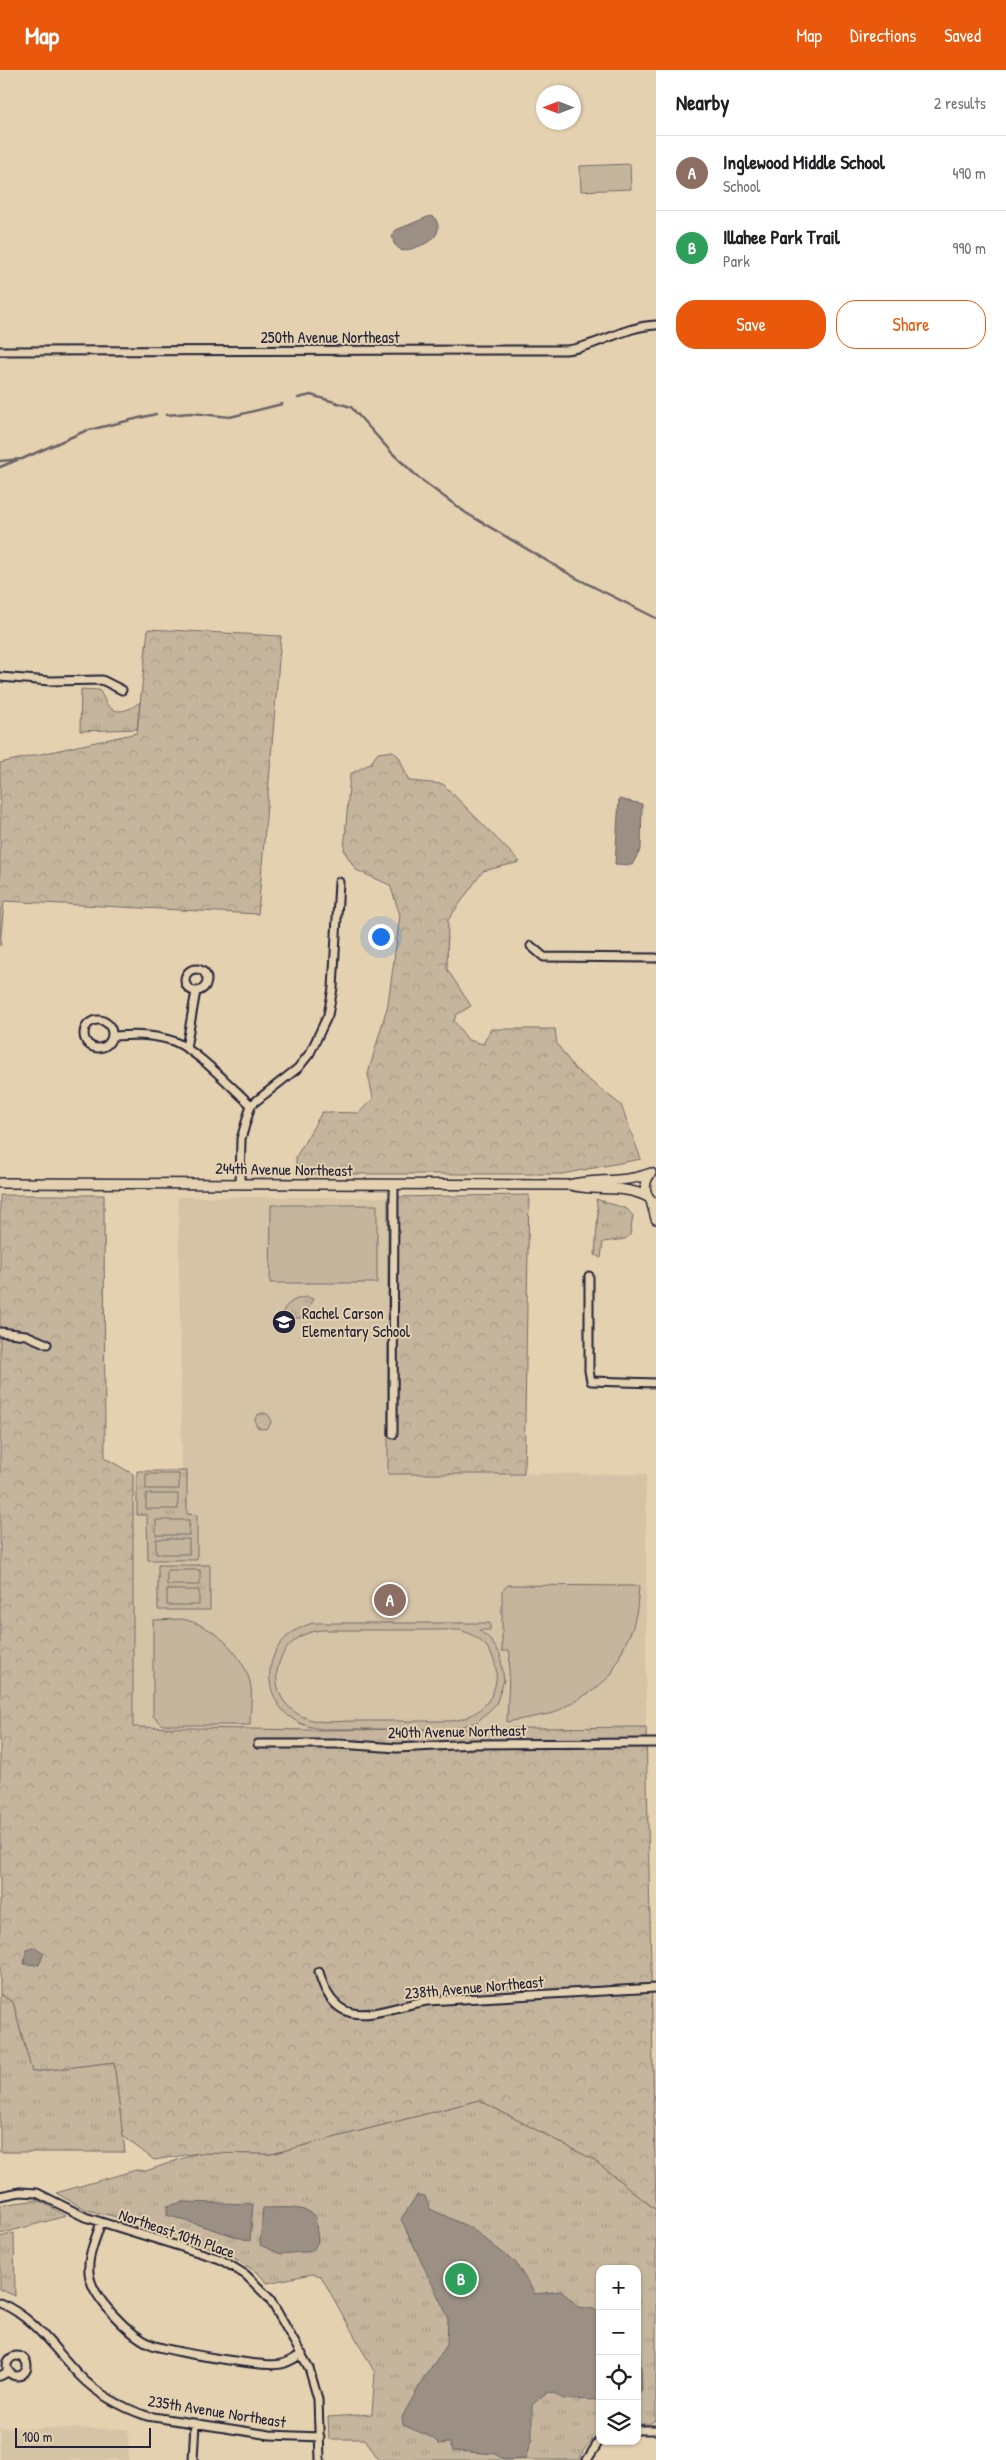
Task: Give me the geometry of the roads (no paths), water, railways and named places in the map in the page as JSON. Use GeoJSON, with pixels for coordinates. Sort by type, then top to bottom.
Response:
{"type":"FeatureCollection","features":[{"type":"Feature","properties":{"kind":"street","name":"250th Avenue Northeast"},"geometry":{"type":"LineString","coordinates":[[0,351],[566,350],[588,346],[631,328],[656,326]]}},
{"type":"Feature","properties":{"kind":"street"},"geometry":{"type":"LineString","coordinates":[[0,676],[50,681],[102,680],[122,690]]}},
{"type":"Feature","properties":{"kind":"street"},"geometry":{"type":"LineString","coordinates":[[240,1183],[241,1140],[252,1105],[298,1068],[314,1044],[328,1015],[333,988],[339,882]]}},
{"type":"Feature","properties":{"kind":"street"},"geometry":{"type":"LineString","coordinates":[[531,946],[544,957],[656,958]]}},
{"type":"Feature","properties":{"kind":"street"},"geometry":{"type":"LineString","coordinates":[[186,1048],[196,991]]}},
{"type":"Feature","properties":{"kind":"street"},"geometry":{"type":"LineString","coordinates":[[112,1036],[110,1027],[102,1021],[89,1023],[84,1030],[88,1043],[95,1048],[104,1046],[112,1036],[148,1035],[171,1040],[186,1048],[252,1105]]}},
{"type":"Feature","properties":{"kind":"street"},"geometry":{"type":"LineString","coordinates":[[654,1171],[645,1187],[656,1220]]}},
{"type":"Feature","properties":{"kind":"street","name":"244th Avenue Northeast"},"geometry":{"type":"LineString","coordinates":[[568,1185],[585,1180],[623,1180],[654,1171]]}},
{"type":"Feature","properties":{"kind":"street","name":"244th Avenue Northeast"},"geometry":{"type":"LineString","coordinates":[[0,1183],[568,1185],[584,1189],[618,1189],[638,1192],[651,1201]]}},
{"type":"Feature","properties":{"kind":"street"},"geometry":{"type":"LineString","coordinates":[[393,1434],[394,1185]]}},
{"type":"Feature","properties":{"kind":"street"},"geometry":{"type":"LineString","coordinates":[[589,1276],[589,1371],[592,1382],[656,1383]]}},
{"type":"Feature","properties":{"kind":"street"},"geometry":{"type":"LineString","coordinates":[[0,1332],[26,1334],[47,1344]]}},
{"type":"Feature","properties":{"kind":"street","name":"240th Avenue Northeast"},"geometry":{"type":"LineString","coordinates":[[258,1744],[340,1744],[397,1748],[474,1744],[656,1743]]}},
{"type":"Feature","properties":{"kind":"street","name":"238th Avenue Northeast"},"geometry":{"type":"LineString","coordinates":[[319,1972],[328,1998],[340,2008],[352,2014],[385,2011],[406,2004],[427,2001],[656,1988]]}},
{"type":"Feature","properties":{"kind":"street","name":"Northeast 10th Place"},"geometry":{"type":"LineString","coordinates":[[0,2196],[20,2192],[37,2193],[102,2222],[117,2225],[220,2259],[233,2266],[255,2283],[270,2299],[302,2354],[313,2380],[318,2399],[320,2460]]}},
{"type":"Feature","properties":{"kind":"street"},"geometry":{"type":"LineString","coordinates":[[102,2222],[89,2260],[90,2278],[96,2291],[107,2305],[124,2326],[136,2335],[163,2349],[261,2364],[281,2364],[302,2354]]}},
{"type":"Feature","properties":{"kind":"street","name":"235th Avenue Northeast"},"geometry":{"type":"LineString","coordinates":[[0,2303],[23,2316],[38,2328],[79,2376],[111,2401],[147,2416],[270,2435],[320,2437]]}},
{"type":"Feature","properties":{"kind":"street"},"geometry":{"type":"LineString","coordinates":[[0,2376],[8,2372]]}},
{"type":"Feature","properties":{"kind":"street"},"geometry":{"type":"LineString","coordinates":[[192,2460],[195,2423]]}},
{"type":"Feature","properties":{"kind":"street"},"geometry":{"type":"LineString","coordinates":[[641,2430],[656,2430]]}},
{"type":"Feature","properties":{"kind":"street"},"geometry":{"type":"LineString","coordinates":[[587,2460],[597,2445]]}},
{"type":"Feature","properties":{"kind":"waterway"},"geometry":{"type":"LineString","coordinates":[[298,398],[311,395],[351,407],[392,453],[420,479],[466,513],[576,578],[656,618]]}},
{"type":"Feature","properties":{"kind":"waterway"},"geometry":{"type":"LineString","coordinates":[[166,415],[191,413],[230,417],[282,404]]}},
{"type":"Feature","properties":{"kind":"waterway"},"geometry":{"type":"LineString","coordinates":[[0,461],[22,459],[85,431],[156,414]]}},
{"type":"Feature","properties":{"kind":"waterway"},"geometry":{"type":"LineString","coordinates":[[0,467],[17,460]]}},
{"type":"Feature","properties":{"kind":"place","name":"Rachel Carson Elementary School"},"geometry":{"type":"Point","coordinates":[284,1322]}},
{"type":"Feature","properties":{"kind":"place","name":"Inglewood Middle School"},"geometry":{"type":"Point","coordinates":[390,1600]}},
{"type":"Feature","properties":{"kind":"place","name":"Illahee Park Trail"},"geometry":{"type":"Point","coordinates":[461,2279]}}]}
